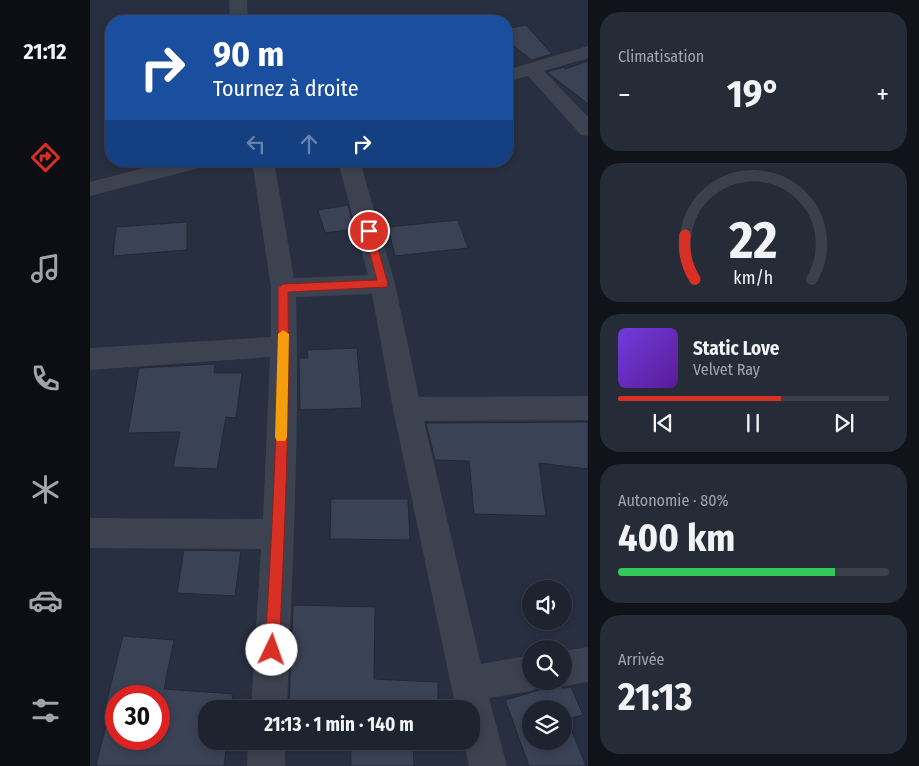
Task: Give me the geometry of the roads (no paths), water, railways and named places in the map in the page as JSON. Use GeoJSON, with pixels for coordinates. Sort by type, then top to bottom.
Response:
{"type":"FeatureCollection","features":[{"type":"Feature","properties":{"kind":"street"},"geometry":{"type":"LineString","coordinates":[[238,0],[239,15]]}},
{"type":"Feature","properties":{"kind":"street"},"geometry":{"type":"LineString","coordinates":[[513,74],[588,52]]}},
{"type":"Feature","properties":{"kind":"street"},"geometry":{"type":"LineString","coordinates":[[532,68],[588,130]]}},
{"type":"Feature","properties":{"kind":"street"},"geometry":{"type":"LineString","coordinates":[[90,189],[176,167]]}},
{"type":"Feature","properties":{"kind":"street"},"geometry":{"type":"LineString","coordinates":[[264,167],[283,288],[284,346],[278,534],[269,700]]}},
{"type":"Feature","properties":{"kind":"street"},"geometry":{"type":"LineString","coordinates":[[351,167],[383,284],[407,409],[488,766]]}},
{"type":"Feature","properties":{"kind":"street"},"geometry":{"type":"LineString","coordinates":[[283,288],[383,284]]}},
{"type":"Feature","properties":{"kind":"street"},"geometry":{"type":"LineString","coordinates":[[90,359],[284,346]]}},
{"type":"Feature","properties":{"kind":"street"},"geometry":{"type":"LineString","coordinates":[[407,409],[588,408]]}},
{"type":"Feature","properties":{"kind":"street"},"geometry":{"type":"LineString","coordinates":[[90,533],[278,534]]}},
{"type":"Feature","properties":{"kind":"street"},"geometry":{"type":"LineString","coordinates":[[572,667],[588,664]]}},
{"type":"Feature","properties":{"kind":"street"},"geometry":{"type":"LineString","coordinates":[[468,684],[522,675]]}},
{"type":"Feature","properties":{"kind":"street"},"geometry":{"type":"LineString","coordinates":[[266,766],[267,750]]}}]}
